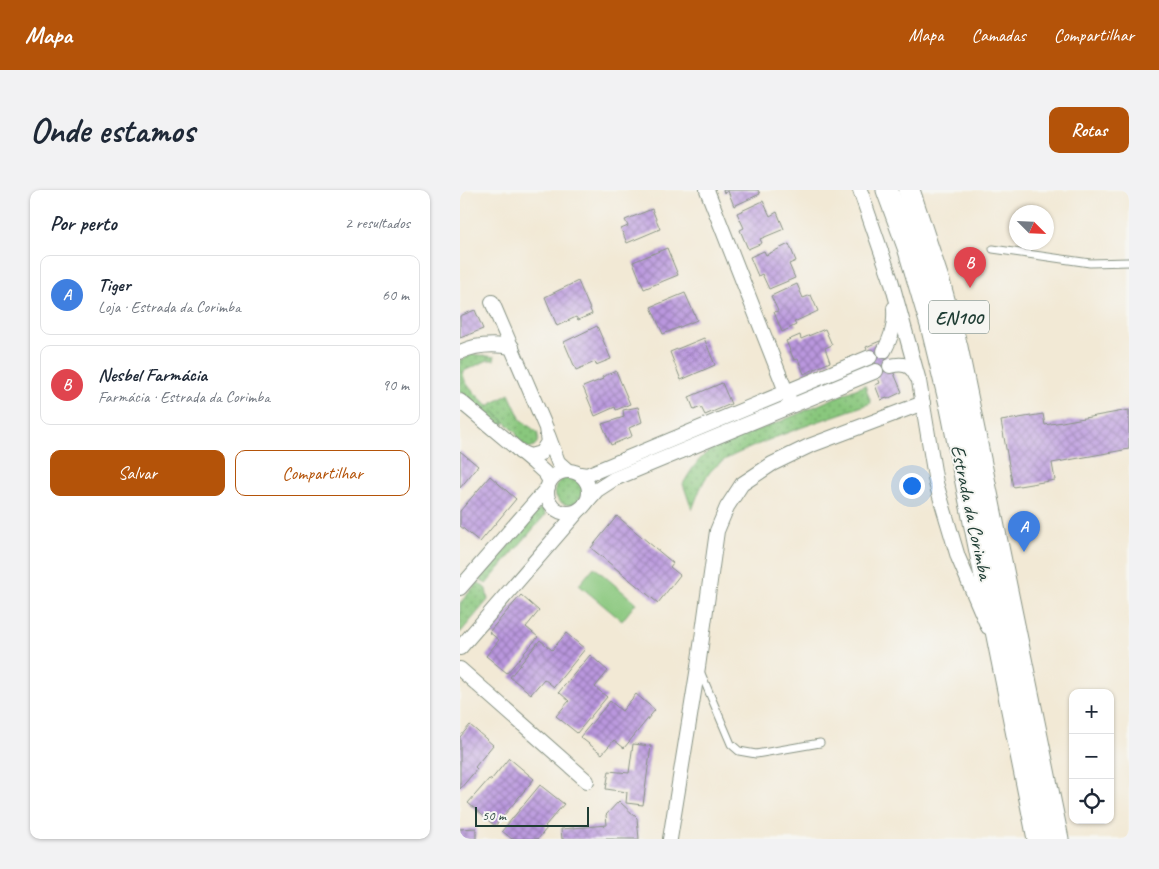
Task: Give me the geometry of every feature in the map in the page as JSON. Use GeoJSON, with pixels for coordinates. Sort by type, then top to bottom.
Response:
{"type":"FeatureCollection","features":[{"type":"Feature","properties":{"kind":"main road","name":"Estrada da Corimba"},"geometry":{"type":"LineString","coordinates":[[887,190],[908,247],[931,325],[951,408],[1038,839]]}},
{"type":"Feature","properties":{"kind":"main road","name":"Estrada da Corimba"},"geometry":{"type":"LineString","coordinates":[[909,190],[940,285],[957,347],[1058,839]]}},
{"type":"Feature","properties":{"kind":"main road","name":"Estrada da Corimba"},"geometry":{"type":"LineString","coordinates":[[923,190],[953,285],[977,408],[978,448]]}},
{"type":"Feature","properties":{"kind":"street"},"geometry":{"type":"LineString","coordinates":[[707,190],[792,406]]}},
{"type":"Feature","properties":{"kind":"street"},"geometry":{"type":"LineString","coordinates":[[860,190],[891,280],[919,381],[936,483],[958,557],[1001,654]]}},
{"type":"Feature","properties":{"kind":"street"},"geometry":{"type":"LineString","coordinates":[[884,350],[891,338],[895,323],[891,280]]}},
{"type":"Feature","properties":{"kind":"street"},"geometry":{"type":"LineString","coordinates":[[460,401],[545,473],[549,484],[549,501],[554,507],[566,512],[573,512],[582,507],[589,492],[588,485],[574,472],[558,462],[546,428],[492,302]]}},
{"type":"Feature","properties":{"kind":"street"},"geometry":{"type":"LineString","coordinates":[[460,352],[477,346],[495,345],[512,347]]}},
{"type":"Feature","properties":{"kind":"street"},"geometry":{"type":"LineString","coordinates":[[460,588],[561,472],[588,475],[870,356]]}},
{"type":"Feature","properties":{"kind":"street"},"geometry":{"type":"LineString","coordinates":[[890,366],[902,364],[908,366],[913,370],[919,381]]}},
{"type":"Feature","properties":{"kind":"street"},"geometry":{"type":"LineString","coordinates":[[460,648],[597,490],[614,479],[876,371]]}},
{"type":"Feature","properties":{"kind":"street"},"geometry":{"type":"LineString","coordinates":[[670,839],[698,667],[717,531],[727,506],[742,484],[772,464],[809,446],[923,404]]}},
{"type":"Feature","properties":{"kind":"street"},"geometry":{"type":"LineString","coordinates":[[520,452],[530,456],[541,453],[548,442],[546,428]]}},
{"type":"Feature","properties":{"kind":"street"},"geometry":{"type":"LineString","coordinates":[[460,670],[587,781]]}},
{"type":"Feature","properties":{"kind":"lane"},"geometry":{"type":"LineString","coordinates":[[993,249],[1090,263],[1129,262]]}},
{"type":"Feature","properties":{"kind":"lane"},"geometry":{"type":"LineString","coordinates":[[698,667],[730,744],[738,751],[756,754],[820,743]]}},
{"type":"Feature","properties":{"kind":"green space"},"geometry":{"type":"Polygon","coordinates":[[[473,354],[495,357],[494,360],[488,360],[464,371],[465,380],[468,385],[488,406],[509,394],[521,420],[537,432],[538,440],[534,446],[529,448],[520,443],[516,433],[492,409],[505,423],[501,426],[460,392],[460,360],[473,354]]]}},
{"type":"Feature","properties":{"kind":"green space"},"geometry":{"type":"Polygon","coordinates":[[[865,385],[871,403],[797,429],[724,460],[710,472],[704,481],[692,510],[683,484],[697,462],[715,446],[769,426],[865,385]]]}},
{"type":"Feature","properties":{"kind":"green space"},"geometry":{"type":"Polygon","coordinates":[[[569,477],[579,481],[583,491],[579,501],[569,505],[559,501],[555,491],[559,481],[569,477]]]}},
{"type":"Feature","properties":{"kind":"green space"},"geometry":{"type":"Polygon","coordinates":[[[543,505],[545,515],[486,584],[480,579],[543,505]]]}},
{"type":"Feature","properties":{"kind":"green space"},"geometry":{"type":"Polygon","coordinates":[[[594,567],[636,603],[622,621],[579,585],[594,567]]]}},
{"type":"Feature","properties":{"kind":"green space"},"geometry":{"type":"Polygon","coordinates":[[[478,582],[486,589],[488,600],[460,633],[460,603],[478,582]]]}},
{"type":"Feature","properties":{"kind":"building"},"geometry":{"type":"Polygon","coordinates":[[[723,190],[758,190],[760,194],[734,206],[728,191],[724,193],[723,190]]]}},
{"type":"Feature","properties":{"kind":"building"},"geometry":{"type":"Polygon","coordinates":[[[763,201],[770,216],[777,212],[784,229],[760,239],[762,243],[748,249],[740,230],[744,228],[737,213],[763,201]]]}},
{"type":"Feature","properties":{"kind":"building"},"geometry":{"type":"Polygon","coordinates":[[[652,209],[660,229],[627,243],[621,229],[628,226],[625,220],[652,209]]]}},
{"type":"Feature","properties":{"kind":"building"},"geometry":{"type":"Polygon","coordinates":[[[789,244],[796,261],[789,264],[795,278],[769,289],[762,274],[758,276],[750,257],[764,251],[766,255],[789,244]]]}},
{"type":"Feature","properties":{"kind":"building"},"geometry":{"type":"Polygon","coordinates":[[[667,248],[678,275],[644,289],[633,262],[667,248]]]}},
{"type":"Feature","properties":{"kind":"building"},"geometry":{"type":"Polygon","coordinates":[[[578,281],[592,314],[578,320],[576,317],[557,326],[545,297],[578,281]]]}},
{"type":"Feature","properties":{"kind":"building"},"geometry":{"type":"Polygon","coordinates":[[[797,284],[803,298],[811,295],[818,311],[794,322],[796,325],[782,332],[774,312],[778,311],[771,296],[797,284]]]}},
{"type":"Feature","properties":{"kind":"building"},"geometry":{"type":"Polygon","coordinates":[[[685,293],[697,320],[663,334],[651,307],[685,293]]]}},
{"type":"Feature","properties":{"kind":"building"},"geometry":{"type":"Polygon","coordinates":[[[475,310],[483,329],[460,338],[460,316],[475,310]]]}},
{"type":"Feature","properties":{"kind":"building"},"geometry":{"type":"Polygon","coordinates":[[[597,326],[611,359],[596,365],[595,362],[576,370],[564,342],[597,326]]]}},
{"type":"Feature","properties":{"kind":"building"},"geometry":{"type":"Polygon","coordinates":[[[825,329],[832,345],[825,348],[830,362],[804,374],[798,359],[794,360],[786,341],[800,335],[801,339],[825,329]]]}},
{"type":"Feature","properties":{"kind":"building"},"geometry":{"type":"Polygon","coordinates":[[[704,338],[715,365],[681,380],[670,352],[704,338]]]}},
{"type":"Feature","properties":{"kind":"building"},"geometry":{"type":"Polygon","coordinates":[[[880,341],[902,392],[881,400],[875,385],[880,383],[866,347],[880,341]]]}},
{"type":"Feature","properties":{"kind":"building"},"geometry":{"type":"Polygon","coordinates":[[[616,371],[630,404],[616,410],[615,407],[595,416],[583,387],[603,379],[602,377],[616,371]]]}},
{"type":"Feature","properties":{"kind":"building"},"geometry":{"type":"Polygon","coordinates":[[[722,383],[731,404],[705,415],[701,407],[694,410],[689,397],[722,383]]]}},
{"type":"Feature","properties":{"kind":"building"},"geometry":{"type":"Polygon","coordinates":[[[638,407],[642,422],[629,428],[632,436],[611,445],[602,424],[624,417],[623,410],[638,407]]]}},
{"type":"Feature","properties":{"kind":"building"},"geometry":{"type":"Polygon","coordinates":[[[1129,410],[1129,449],[1052,463],[1055,480],[1013,487],[1001,421],[1043,414],[1045,425],[1129,410]]]}},
{"type":"Feature","properties":{"kind":"building"},"geometry":{"type":"Polygon","coordinates":[[[460,451],[478,466],[460,488],[460,451]]]}},
{"type":"Feature","properties":{"kind":"building"},"geometry":{"type":"Polygon","coordinates":[[[490,476],[516,499],[480,542],[460,526],[460,511],[490,476]]]}},
{"type":"Feature","properties":{"kind":"building"},"geometry":{"type":"Polygon","coordinates":[[[617,516],[673,563],[670,567],[680,575],[658,603],[591,548],[617,516]]]}},
{"type":"Feature","properties":{"kind":"building"},"geometry":{"type":"Polygon","coordinates":[[[521,595],[539,611],[526,627],[538,637],[507,673],[486,656],[499,640],[489,632],[521,595]]]}},
{"type":"Feature","properties":{"kind":"building"},"geometry":{"type":"Polygon","coordinates":[[[566,633],[585,649],[554,687],[544,679],[531,694],[510,677],[540,640],[552,650],[566,633]]]}},
{"type":"Feature","properties":{"kind":"building"},"geometry":{"type":"Polygon","coordinates":[[[590,655],[608,671],[595,687],[607,697],[577,733],[556,716],[569,701],[559,692],[590,655]]]}},
{"type":"Feature","properties":{"kind":"building"},"geometry":{"type":"Polygon","coordinates":[[[636,694],[655,710],[624,748],[614,740],[602,754],[580,737],[610,701],[622,711],[636,694]]]}},
{"type":"Feature","properties":{"kind":"building"},"geometry":{"type":"Polygon","coordinates":[[[470,725],[493,745],[475,767],[477,769],[460,789],[460,737],[470,725]]]}},
{"type":"Feature","properties":{"kind":"building"},"geometry":{"type":"Polygon","coordinates":[[[633,744],[651,746],[643,805],[626,803],[627,792],[606,789],[609,771],[629,773],[633,744]]]}},
{"type":"Feature","properties":{"kind":"building"},"geometry":{"type":"Polygon","coordinates":[[[509,758],[534,779],[495,826],[468,803],[489,779],[491,780],[509,758]]]}},
{"type":"Feature","properties":{"kind":"building"},"geometry":{"type":"Polygon","coordinates":[[[540,785],[564,804],[545,826],[547,828],[538,839],[512,839],[502,831],[540,785]]]}},
{"type":"Feature","properties":{"kind":"building"},"geometry":{"type":"Polygon","coordinates":[[[619,801],[637,818],[639,839],[562,839],[561,829],[607,825],[606,815],[619,801]]]}},
{"type":"Feature","properties":{"kind":"building"},"geometry":{"type":"Polygon","coordinates":[[[476,828],[476,839],[460,839],[460,829],[476,828]]]}},
{"type":"Feature","properties":{"kind":"place","name":"Nesbel Farmácia"},"geometry":{"type":"Point","coordinates":[970,288]}},
{"type":"Feature","properties":{"kind":"place","name":"Tiger"},"geometry":{"type":"Point","coordinates":[1024,552]}}]}
